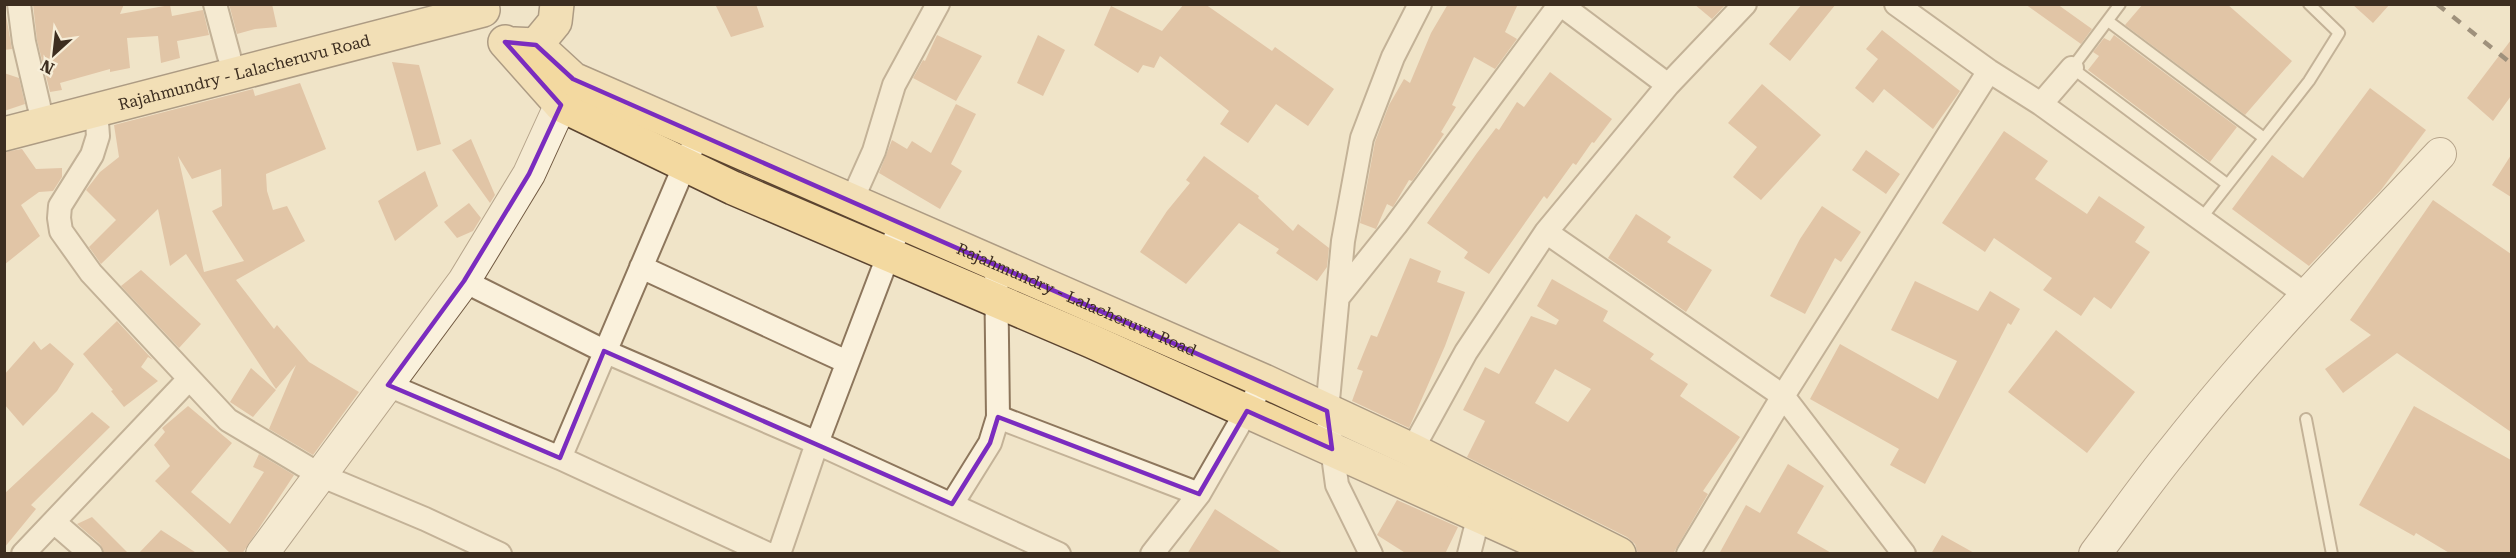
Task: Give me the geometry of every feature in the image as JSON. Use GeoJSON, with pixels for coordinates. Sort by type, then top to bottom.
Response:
{"type":"FeatureCollection","features":[{"type":"Feature","properties":{"kind":"main road"},"geometry":{"type":"LineString","coordinates":[[4,115],[351,24],[442,4]]}},
{"type":"Feature","properties":{"kind":"main road"},"geometry":{"type":"LineString","coordinates":[[521,43],[555,22],[557,4]]}},
{"type":"Feature","properties":{"kind":"main road","name":"Rajahmundry - Lalacheruvu Road"},"geometry":{"type":"LineString","coordinates":[[4,134],[484,7],[486,23],[495,36],[521,43],[567,92],[698,134],[1264,381],[1412,450],[1482,501],[1618,554]]}},
{"type":"Feature","properties":{"kind":"main road"},"geometry":{"type":"LineString","coordinates":[[567,92],[685,165],[1332,449],[1482,501],[1564,554]]}},
{"type":"Feature","properties":{"kind":"street"},"geometry":{"type":"LineString","coordinates":[[19,4],[24,42],[39,106]]}},
{"type":"Feature","properties":{"kind":"street"},"geometry":{"type":"LineString","coordinates":[[215,4],[229,56]]}},
{"type":"Feature","properties":{"kind":"street"},"geometry":{"type":"LineString","coordinates":[[852,200],[874,151],[894,85],[938,4]]}},
{"type":"Feature","properties":{"kind":"street"},"geometry":{"type":"LineString","coordinates":[[1371,554],[1337,485],[1327,411],[1340,295],[1342,241],[1362,138],[1393,57],[1420,4]]}},
{"type":"Feature","properties":{"kind":"street"},"geometry":{"type":"LineString","coordinates":[[1340,295],[1396,225],[1560,4],[1668,85]]}},
{"type":"Feature","properties":{"kind":"street"},"geometry":{"type":"LineString","coordinates":[[1412,450],[1466,352],[1546,232],[1668,85],[1745,4]]}},
{"type":"Feature","properties":{"kind":"street"},"geometry":{"type":"LineString","coordinates":[[1896,4],[1989,71],[2041,104],[2306,295]]}},
{"type":"Feature","properties":{"kind":"street"},"geometry":{"type":"LineString","coordinates":[[2041,104],[2072,68]]}},
{"type":"Feature","properties":{"kind":"street"},"geometry":{"type":"LineString","coordinates":[[1688,554],[1783,396],[1989,71]]}},
{"type":"Feature","properties":{"kind":"street"},"geometry":{"type":"LineString","coordinates":[[263,553],[464,280],[529,174],[567,92]]}},
{"type":"Feature","properties":{"kind":"street"},"geometry":{"type":"LineString","coordinates":[[96,109],[98,136],[87,164],[60,206],[61,231],[91,273],[228,420],[320,475],[425,519],[500,554]]}},
{"type":"Feature","properties":{"kind":"street"},"geometry":{"type":"LineString","coordinates":[[560,458],[698,134]]}},
{"type":"Feature","properties":{"kind":"street"},"geometry":{"type":"LineString","coordinates":[[2096,554],[2175,447],[2306,295],[2440,154]]}},
{"type":"Feature","properties":{"kind":"street"},"geometry":{"type":"LineString","coordinates":[[779,554],[817,443],[901,222]]}},
{"type":"Feature","properties":{"kind":"street"},"geometry":{"type":"LineString","coordinates":[[1546,232],[1783,396],[1904,554]]}},
{"type":"Feature","properties":{"kind":"street"},"geometry":{"type":"LineString","coordinates":[[952,504],[990,443],[998,417],[996,264]]}},
{"type":"Feature","properties":{"kind":"street"},"geometry":{"type":"LineString","coordinates":[[641,267],[848,362]]}},
{"type":"Feature","properties":{"kind":"street"},"geometry":{"type":"LineString","coordinates":[[464,280],[604,351],[817,443],[1059,554]]}},
{"type":"Feature","properties":{"kind":"street"},"geometry":{"type":"LineString","coordinates":[[23,554],[189,379]]}},
{"type":"Feature","properties":{"kind":"street"},"geometry":{"type":"LineString","coordinates":[[1152,554],[1199,494],[1264,381]]}},
{"type":"Feature","properties":{"kind":"street"},"geometry":{"type":"LineString","coordinates":[[388,386],[560,458],[768,554]]}},
{"type":"Feature","properties":{"kind":"street"},"geometry":{"type":"LineString","coordinates":[[998,417],[1199,494]]}},
{"type":"Feature","properties":{"kind":"street"},"geometry":{"type":"LineString","coordinates":[[1469,554],[1482,501]]}},
{"type":"Feature","properties":{"kind":"street"},"geometry":{"type":"LineString","coordinates":[[54,522],[91,554]]}},
{"type":"Feature","properties":{"kind":"lane"},"geometry":{"type":"LineString","coordinates":[[2120,4],[2072,68],[2228,184]]}},
{"type":"Feature","properties":{"kind":"lane"},"geometry":{"type":"LineString","coordinates":[[2199,220],[2308,81],[2339,33],[2309,4]]}},
{"type":"Feature","properties":{"kind":"lane"},"geometry":{"type":"LineString","coordinates":[[2108,21],[2264,138]]}},
{"type":"Feature","properties":{"kind":"lane"},"geometry":{"type":"LineString","coordinates":[[2306,419],[2332,554]]}},
{"type":"Feature","properties":{"kind":"highlighted area"},"geometry":{"type":"Polygon","coordinates":[[[505,42],[536,45],[573,79],[1327,411],[1332,449],[1247,411],[1199,494],[998,417],[990,443],[952,504],[604,351],[560,458],[388,385],[464,281],[529,174],[561,105],[505,42]]]}},
{"type":"Feature","properties":{"kind":"building"},"geometry":{"type":"Polygon","coordinates":[[[4,4],[12,49],[4,50],[4,4]]]}},
{"type":"Feature","properties":{"kind":"building"},"geometry":{"type":"Polygon","coordinates":[[[33,4],[124,4],[120,14],[170,5],[172,16],[203,10],[209,35],[177,41],[180,58],[161,63],[158,36],[127,38],[130,68],[110,72],[110,69],[60,83],[62,90],[50,92],[37,40],[33,4]]]}},
{"type":"Feature","properties":{"kind":"building"},"geometry":{"type":"Polygon","coordinates":[[[229,4],[272,4],[277,27],[255,29],[237,34],[229,4]]]}},
{"type":"Feature","properties":{"kind":"building"},"geometry":{"type":"Polygon","coordinates":[[[715,4],[756,4],[764,27],[731,37],[715,4]]]}},
{"type":"Feature","properties":{"kind":"building"},"geometry":{"type":"Polygon","coordinates":[[[1184,4],[1205,4],[1272,51],[1275,47],[1334,89],[1308,126],[1276,104],[1248,143],[1220,124],[1229,111],[1160,56],[1154,68],[1143,65],[1138,73],[1094,45],[1111,6],[1162,31],[1184,4]]]}},
{"type":"Feature","properties":{"kind":"building"},"geometry":{"type":"Polygon","coordinates":[[[1448,4],[1518,4],[1505,32],[1517,39],[1495,69],[1474,57],[1452,105],[1456,107],[1441,132],[1444,134],[1412,181],[1409,180],[1393,207],[1387,204],[1376,229],[1360,223],[1375,142],[1389,105],[1404,79],[1410,83],[1431,33],[1448,4]]]}},
{"type":"Feature","properties":{"kind":"building"},"geometry":{"type":"Polygon","coordinates":[[[1694,4],[1726,4],[1712,19],[1694,4]]]}},
{"type":"Feature","properties":{"kind":"building"},"geometry":{"type":"Polygon","coordinates":[[[1802,4],[1836,4],[1790,61],[1769,44],[1802,4]]]}},
{"type":"Feature","properties":{"kind":"building"},"geometry":{"type":"Polygon","coordinates":[[[2025,4],[2057,4],[2092,29],[2081,44],[2025,4]]]}},
{"type":"Feature","properties":{"kind":"building"},"geometry":{"type":"Polygon","coordinates":[[[2143,4],[2227,4],[2292,61],[2245,115],[2125,25],[2143,4]]]}},
{"type":"Feature","properties":{"kind":"building"},"geometry":{"type":"Polygon","coordinates":[[[2352,4],[2390,4],[2373,23],[2352,4]]]}},
{"type":"Feature","properties":{"kind":"building"},"geometry":{"type":"Polygon","coordinates":[[[1882,30],[1960,91],[1933,129],[1884,89],[1873,103],[1855,88],[1878,59],[1866,49],[1882,30]]]}},
{"type":"Feature","properties":{"kind":"building"},"geometry":{"type":"Polygon","coordinates":[[[937,35],[982,56],[956,101],[913,78],[923,60],[925,61],[937,35]]]}},
{"type":"Feature","properties":{"kind":"building"},"geometry":{"type":"Polygon","coordinates":[[[1038,35],[1065,50],[1043,96],[1017,83],[1038,35]]]}},
{"type":"Feature","properties":{"kind":"building"},"geometry":{"type":"Polygon","coordinates":[[[2114,35],[2237,127],[2210,162],[2088,70],[2099,56],[2093,52],[2104,38],[2110,41],[2114,35]]]}},
{"type":"Feature","properties":{"kind":"building"},"geometry":{"type":"Polygon","coordinates":[[[2511,40],[2511,96],[2493,121],[2467,98],[2511,40]]]}},
{"type":"Feature","properties":{"kind":"building"},"geometry":{"type":"Polygon","coordinates":[[[392,62],[419,65],[441,144],[417,151],[392,62]]]}},
{"type":"Feature","properties":{"kind":"building"},"geometry":{"type":"Polygon","coordinates":[[[1550,72],[1612,119],[1576,165],[1573,163],[1547,199],[1544,196],[1489,274],[1464,258],[1468,252],[1427,223],[1496,128],[1499,130],[1517,102],[1524,107],[1550,72]]]}},
{"type":"Feature","properties":{"kind":"building"},"geometry":{"type":"Polygon","coordinates":[[[4,73],[19,78],[25,104],[4,111],[4,73]]]}},
{"type":"Feature","properties":{"kind":"building"},"geometry":{"type":"Polygon","coordinates":[[[300,83],[326,149],[266,174],[267,191],[273,210],[287,206],[305,241],[236,280],[274,329],[277,325],[309,362],[359,392],[313,455],[269,429],[296,365],[276,389],[186,254],[170,266],[158,209],[101,264],[89,247],[116,220],[86,190],[100,172],[119,157],[114,125],[253,89],[255,96],[300,83]],[[178,156],[204,272],[244,261],[212,211],[222,206],[221,169],[192,179],[178,156]]]}},
{"type":"Feature","properties":{"kind":"building"},"geometry":{"type":"Polygon","coordinates":[[[1762,84],[1821,135],[1761,200],[1733,177],[1757,147],[1728,123],[1762,84]]]}},
{"type":"Feature","properties":{"kind":"building"},"geometry":{"type":"Polygon","coordinates":[[[2370,88],[2426,130],[2381,190],[2309,266],[2232,209],[2272,155],[2303,178],[2370,88]]]}},
{"type":"Feature","properties":{"kind":"building"},"geometry":{"type":"Polygon","coordinates":[[[956,104],[976,114],[951,164],[962,171],[940,209],[879,173],[892,140],[907,149],[912,141],[931,153],[956,104]]]}},
{"type":"Feature","properties":{"kind":"building"},"geometry":{"type":"Polygon","coordinates":[[[2004,131],[2048,161],[2035,179],[2087,214],[2099,196],[2145,227],[2135,242],[2150,252],[2111,309],[2094,297],[2081,316],[2043,290],[2052,278],[1994,238],[1985,252],[1942,223],[2004,131]]]}},
{"type":"Feature","properties":{"kind":"building"},"geometry":{"type":"Polygon","coordinates":[[[471,139],[495,195],[490,203],[452,150],[471,139]]]}},
{"type":"Feature","properties":{"kind":"building"},"geometry":{"type":"Polygon","coordinates":[[[22,149],[36,169],[62,168],[62,177],[53,191],[39,192],[21,205],[40,236],[4,265],[4,152],[22,149]]]}},
{"type":"Feature","properties":{"kind":"building"},"geometry":{"type":"Polygon","coordinates":[[[1866,150],[1900,174],[1886,194],[1852,170],[1866,150]]]}},
{"type":"Feature","properties":{"kind":"building"},"geometry":{"type":"Polygon","coordinates":[[[2511,155],[2511,197],[2492,185],[2511,155]]]}},
{"type":"Feature","properties":{"kind":"building"},"geometry":{"type":"Polygon","coordinates":[[[1204,156],[1259,196],[1258,198],[1293,231],[1298,224],[1329,248],[1327,267],[1317,281],[1276,253],[1279,249],[1239,223],[1186,284],[1140,252],[1167,211],[1190,183],[1186,180],[1204,156]]]}},
{"type":"Feature","properties":{"kind":"building"},"geometry":{"type":"Polygon","coordinates":[[[425,171],[438,206],[395,241],[378,201],[425,171]]]}},
{"type":"Feature","properties":{"kind":"building"},"geometry":{"type":"Polygon","coordinates":[[[2433,200],[2511,254],[2511,432],[2397,353],[2343,393],[2325,369],[2371,335],[2350,320],[2433,200]]]}},
{"type":"Feature","properties":{"kind":"building"},"geometry":{"type":"Polygon","coordinates":[[[469,203],[481,218],[473,231],[457,238],[444,222],[469,203]]]}},
{"type":"Feature","properties":{"kind":"building"},"geometry":{"type":"Polygon","coordinates":[[[1822,206],[1861,232],[1841,262],[1835,258],[1805,314],[1770,296],[1800,239],[1822,206]]]}},
{"type":"Feature","properties":{"kind":"building"},"geometry":{"type":"Polygon","coordinates":[[[1636,214],[1671,237],[1667,242],[1712,270],[1686,312],[1608,258],[1636,214]]]}},
{"type":"Feature","properties":{"kind":"building"},"geometry":{"type":"Polygon","coordinates":[[[1410,258],[1441,271],[1437,282],[1465,292],[1445,346],[1409,428],[1352,401],[1363,371],[1357,369],[1371,335],[1377,337],[1410,258]]]}},
{"type":"Feature","properties":{"kind":"building"},"geometry":{"type":"Polygon","coordinates":[[[141,270],[201,324],[179,348],[121,286],[141,270]]]}},
{"type":"Feature","properties":{"kind":"building"},"geometry":{"type":"Polygon","coordinates":[[[1552,279],[1608,311],[1603,321],[1654,354],[1650,359],[1688,384],[1680,396],[1740,437],[1703,491],[1708,494],[1673,554],[1638,554],[1635,544],[1627,537],[1467,457],[1485,421],[1463,410],[1485,367],[1499,374],[1531,316],[1556,325],[1559,320],[1537,306],[1552,279]],[[1555,369],[1535,403],[1568,422],[1591,389],[1555,369]]]}},
{"type":"Feature","properties":{"kind":"building"},"geometry":{"type":"Polygon","coordinates":[[[1915,281],[1978,311],[1990,291],[2020,309],[2011,325],[2008,323],[1925,484],[1890,465],[1899,449],[1810,399],[1840,344],[1938,399],[1957,361],[1891,330],[1915,281]]]}},
{"type":"Feature","properties":{"kind":"building"},"geometry":{"type":"Polygon","coordinates":[[[117,321],[153,360],[148,357],[141,367],[158,381],[124,407],[83,354],[117,321]]]}},
{"type":"Feature","properties":{"kind":"building"},"geometry":{"type":"Polygon","coordinates":[[[2056,330],[2135,392],[2087,453],[2008,392],[2056,330]]]}},
{"type":"Feature","properties":{"kind":"building"},"geometry":{"type":"Polygon","coordinates":[[[34,341],[41,350],[50,343],[74,364],[57,391],[23,426],[4,404],[4,375],[34,341]]]}},
{"type":"Feature","properties":{"kind":"building"},"geometry":{"type":"Polygon","coordinates":[[[251,368],[276,390],[253,417],[230,402],[251,368]]]}},
{"type":"Feature","properties":{"kind":"building"},"geometry":{"type":"Polygon","coordinates":[[[188,406],[232,443],[191,492],[230,524],[264,472],[253,467],[259,454],[294,475],[242,554],[231,554],[155,481],[170,466],[154,445],[165,432],[162,428],[188,406]]]}},
{"type":"Feature","properties":{"kind":"building"},"geometry":{"type":"Polygon","coordinates":[[[2414,406],[2511,460],[2511,554],[2451,554],[2416,533],[2414,536],[2359,505],[2414,406]]]}},
{"type":"Feature","properties":{"kind":"building"},"geometry":{"type":"Polygon","coordinates":[[[92,412],[110,427],[31,505],[36,509],[4,548],[4,494],[92,412]]]}},
{"type":"Feature","properties":{"kind":"building"},"geometry":{"type":"Polygon","coordinates":[[[1788,464],[1824,486],[1797,533],[1833,554],[1719,554],[1746,505],[1760,513],[1788,464]]]}},
{"type":"Feature","properties":{"kind":"building"},"geometry":{"type":"Polygon","coordinates":[[[1397,500],[1458,527],[1445,554],[1407,554],[1377,535],[1397,500]]]}},
{"type":"Feature","properties":{"kind":"building"},"geometry":{"type":"Polygon","coordinates":[[[1215,509],[1284,554],[1187,554],[1215,509]]]}},
{"type":"Feature","properties":{"kind":"building"},"geometry":{"type":"Polygon","coordinates":[[[92,517],[129,554],[104,554],[100,544],[77,524],[92,517]]]}},
{"type":"Feature","properties":{"kind":"building"},"geometry":{"type":"Polygon","coordinates":[[[161,530],[198,554],[138,554],[161,530]]]}},
{"type":"Feature","properties":{"kind":"building"},"geometry":{"type":"Polygon","coordinates":[[[1942,535],[1976,554],[1931,554],[1942,535]]]}},
{"type":"Feature","properties":{"kind":"railway"},"geometry":{"type":"LineString","coordinates":[[2437,4],[2512,64]]}}]}
